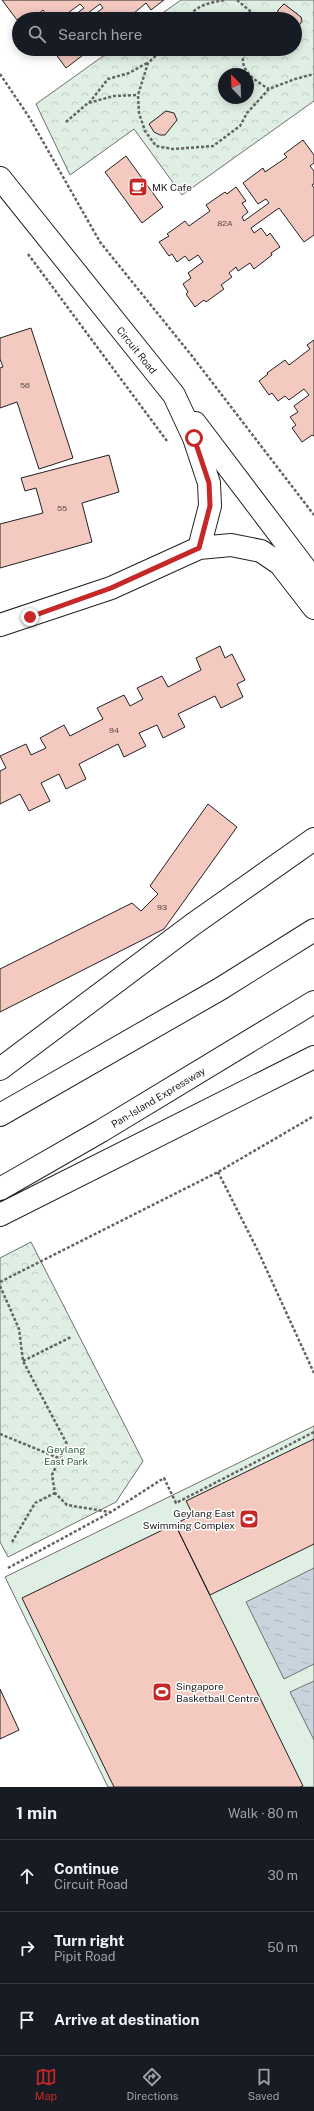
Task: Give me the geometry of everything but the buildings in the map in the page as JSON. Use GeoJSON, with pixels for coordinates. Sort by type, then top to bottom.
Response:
{"type":"FeatureCollection","features":[{"type":"Feature","properties":{"kind":"main road","name":"Circuit Road"},"geometry":{"type":"LineString","coordinates":[[0,178],[174,395],[194,438],[209,483],[210,506],[199,548]]}},
{"type":"Feature","properties":{"kind":"main road"},"geometry":{"type":"LineString","coordinates":[[174,395],[314,580]]}},
{"type":"Feature","properties":{"kind":"main road"},"geometry":{"type":"LineString","coordinates":[[0,625],[111,588],[199,548],[231,545],[261,551],[280,564],[314,608]]}},
{"type":"Feature","properties":{"kind":"main road"},"geometry":{"type":"LineString","coordinates":[[0,1069],[192,925],[314,839]]}},
{"type":"Feature","properties":{"kind":"main road"},"geometry":{"type":"LineString","coordinates":[[0,1115],[220,989],[314,930]]}},
{"type":"Feature","properties":{"kind":"main road","name":"Pan-Island Expressway"},"geometry":{"type":"LineString","coordinates":[[0,1189],[101,1132],[314,1002]]}},
{"type":"Feature","properties":{"kind":"main road"},"geometry":{"type":"LineString","coordinates":[[0,1215],[314,1057]]}},
{"type":"Feature","properties":{"kind":"path"},"geometry":{"type":"LineString","coordinates":[[194,12],[208,2],[226,0]]}},
{"type":"Feature","properties":{"kind":"path"},"geometry":{"type":"LineString","coordinates":[[237,0],[250,12]]}},
{"type":"Feature","properties":{"kind":"path"},"geometry":{"type":"LineString","coordinates":[[66,122],[88,103],[108,79],[130,73],[148,63],[156,56]]}},
{"type":"Feature","properties":{"kind":"path"},"geometry":{"type":"LineString","coordinates":[[243,56],[244,67],[254,81],[269,90]]}},
{"type":"Feature","properties":{"kind":"path"},"geometry":{"type":"LineString","coordinates":[[148,63],[138,95],[139,114],[146,131],[156,146],[172,149],[213,146],[240,126],[247,113],[269,90],[295,78],[314,74]]}},
{"type":"Feature","properties":{"kind":"path"},"geometry":{"type":"LineString","coordinates":[[0,74],[29,117],[100,242],[192,356],[314,515]]}},
{"type":"Feature","properties":{"kind":"path"},"geometry":{"type":"LineString","coordinates":[[88,103],[114,96],[138,95]]}},
{"type":"Feature","properties":{"kind":"path"},"geometry":{"type":"LineString","coordinates":[[26,251],[168,441]]}},
{"type":"Feature","properties":{"kind":"path"},"geometry":{"type":"LineString","coordinates":[[0,1282],[218,1172],[314,1116]]}},
{"type":"Feature","properties":{"kind":"path"},"geometry":{"type":"LineString","coordinates":[[218,1172],[258,1251],[314,1373]]}},
{"type":"Feature","properties":{"kind":"path"},"geometry":{"type":"LineString","coordinates":[[0,1286],[19,1329],[23,1361],[67,1444],[52,1475],[55,1493],[67,1505],[111,1512]]}},
{"type":"Feature","properties":{"kind":"path"},"geometry":{"type":"LineString","coordinates":[[23,1361],[72,1337]]}},
{"type":"Feature","properties":{"kind":"path"},"geometry":{"type":"LineString","coordinates":[[8,1568],[111,1512],[164,1478],[176,1503],[314,1432]]}},
{"type":"Feature","properties":{"kind":"path"},"geometry":{"type":"LineString","coordinates":[[0,1434],[61,1459]]}},
{"type":"Feature","properties":{"kind":"path"},"geometry":{"type":"LineString","coordinates":[[12,1542],[35,1503],[55,1493]]}},
{"type":"Feature","properties":{"kind":"green space"},"geometry":{"type":"Polygon","coordinates":[[[181,0],[314,0],[314,101],[182,195],[134,129],[70,175],[36,104],[103,56],[302,56],[302,12],[164,12],[181,0]]]}},
{"type":"Feature","properties":{"kind":"green space","name":"Geylang East Park"},"geometry":{"type":"Polygon","coordinates":[[[31,1242],[143,1461],[116,1502],[8,1557],[0,1542],[0,1258],[31,1242]]]}},
{"type":"Feature","properties":{"kind":"green space"},"geometry":{"type":"Polygon","coordinates":[[[314,1426],[314,1787],[108,1787],[5,1577],[314,1426]]]}},
{"type":"Feature","properties":{"kind":"water"},"geometry":{"type":"Polygon","coordinates":[[[314,1568],[314,1664],[284,1679],[246,1602],[314,1568]]]}},
{"type":"Feature","properties":{"kind":"water"},"geometry":{"type":"Polygon","coordinates":[[[314,1681],[314,1740],[290,1692],[314,1681]]]}},
{"type":"Feature","properties":{"kind":"place","name":"MK Cafe"},"geometry":{"type":"Point","coordinates":[138,187]}},
{"type":"Feature","properties":{"kind":"place","name":"Geylang East Swimming Complex"},"geometry":{"type":"Point","coordinates":[249,1519]}},
{"type":"Feature","properties":{"kind":"place","name":"Singapore Basketball Centre"},"geometry":{"type":"Point","coordinates":[162,1692]}},
{"type":"Feature","properties":{"kind":"route"},"geometry":{"type":"LineString","coordinates":[[30,617],[111,588],[199,548],[210,506],[209,483],[194,438]]}}]}
